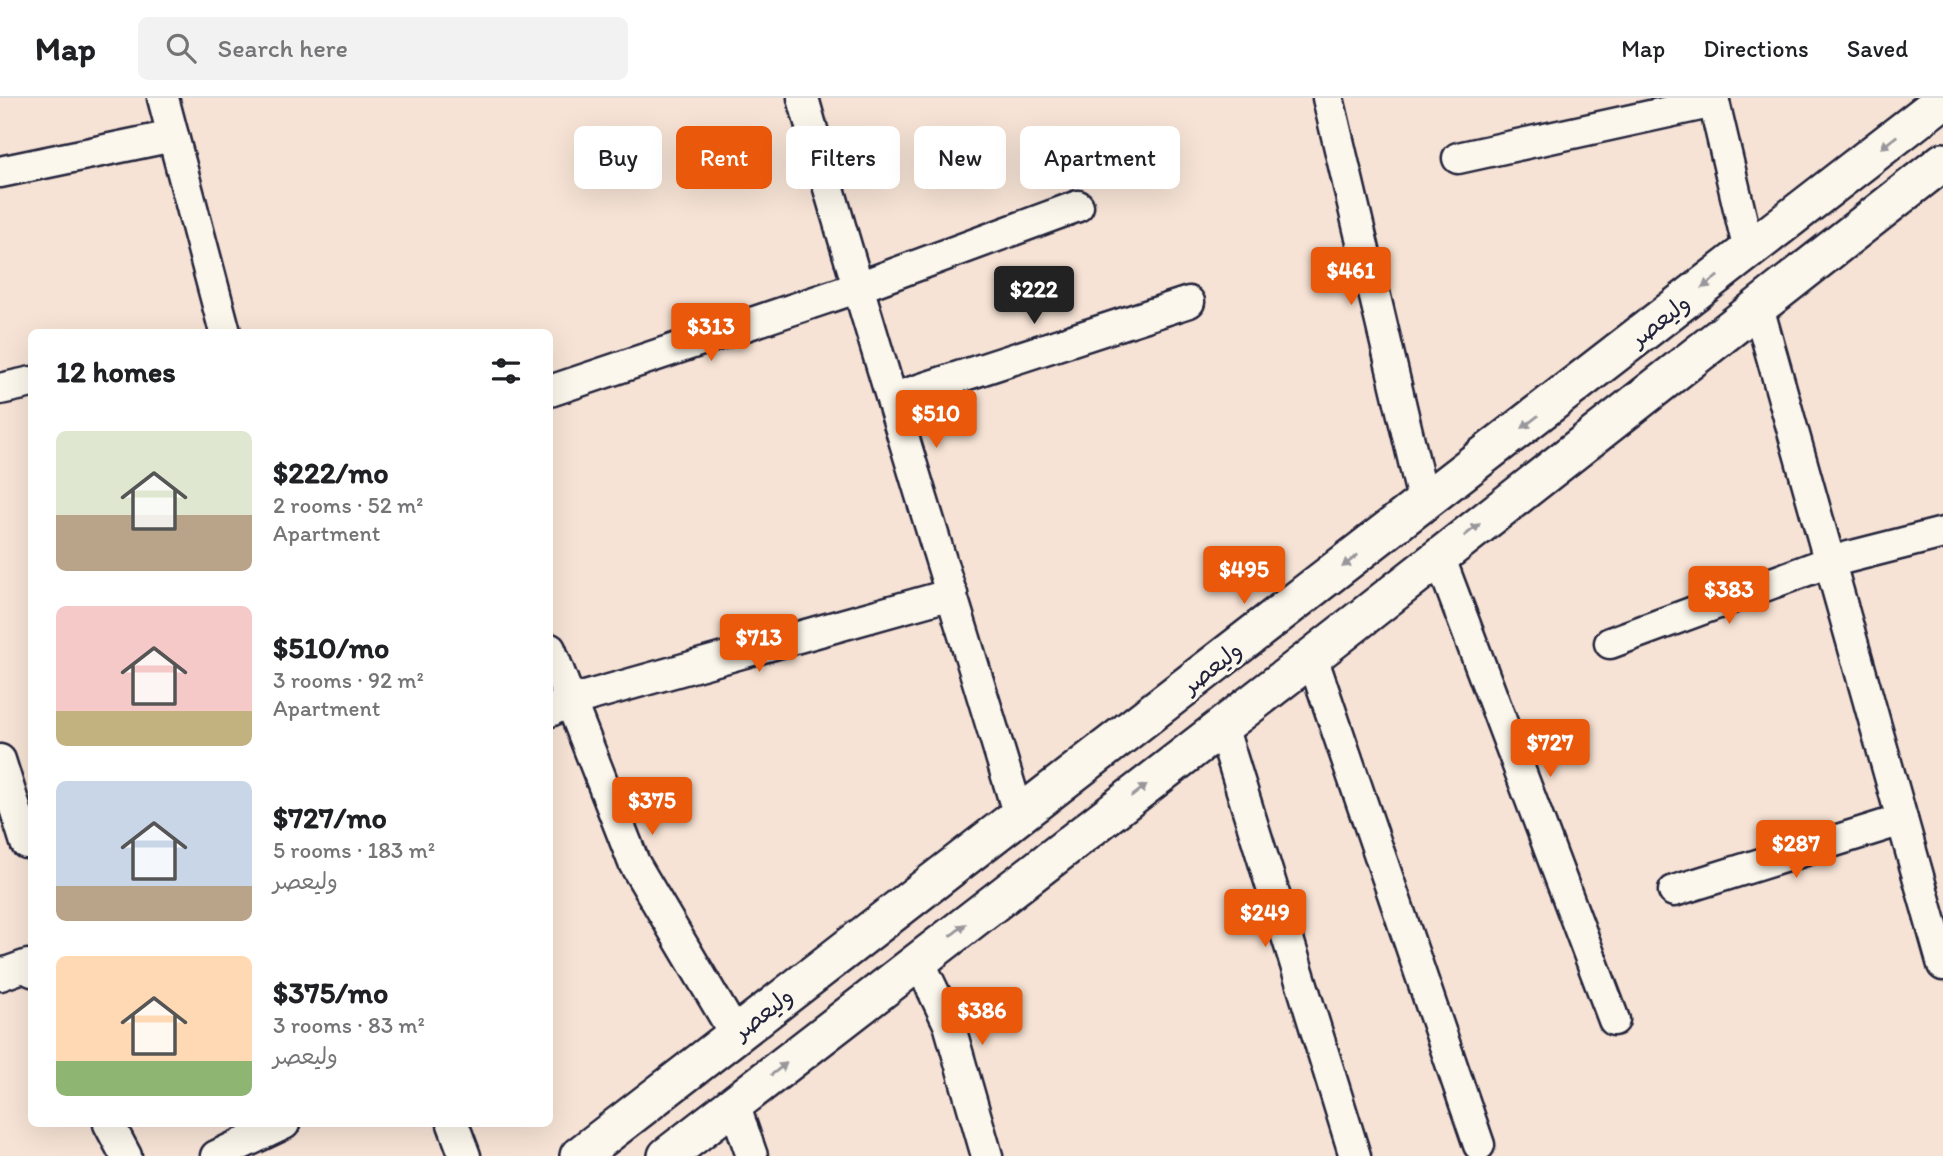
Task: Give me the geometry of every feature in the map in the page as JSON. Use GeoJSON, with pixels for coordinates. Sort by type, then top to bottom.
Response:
{"type":"FeatureCollection","features":[{"type":"Feature","properties":{"kind":"street"},"geometry":{"type":"LineString","coordinates":[[163,98],[224,329]]}},
{"type":"Feature","properties":{"kind":"street"},"geometry":{"type":"LineString","coordinates":[[803,98],[856,288],[894,398],[1019,816]]}},
{"type":"Feature","properties":{"kind":"street"},"geometry":{"type":"LineString","coordinates":[[1328,98],[1424,504]]}},
{"type":"Feature","properties":{"kind":"street"},"geometry":{"type":"LineString","coordinates":[[1458,158],[1713,100],[1749,251]]}},
{"type":"Feature","properties":{"kind":"street","name":"ولیعصر"},"geometry":{"type":"LineString","coordinates":[[579,1156],[1943,100]]}},
{"type":"Feature","properties":{"kind":"street"},"geometry":{"type":"LineString","coordinates":[[0,173],[173,136]]}},
{"type":"Feature","properties":{"kind":"street","name":"ولیعصر"},"geometry":{"type":"LineString","coordinates":[[667,1156],[1312,657],[1942,164]]}},
{"type":"Feature","properties":{"kind":"street"},"geometry":{"type":"LineString","coordinates":[[553,390],[856,288],[1078,205]]}},
{"type":"Feature","properties":{"kind":"street"},"geometry":{"type":"LineString","coordinates":[[894,398],[1189,302]]}},
{"type":"Feature","properties":{"kind":"street"},"geometry":{"type":"LineString","coordinates":[[1758,307],[1943,965]]}},
{"type":"Feature","properties":{"kind":"street"},"geometry":{"type":"LineString","coordinates":[[0,389],[28,383]]}},
{"type":"Feature","properties":{"kind":"street"},"geometry":{"type":"LineString","coordinates":[[1611,643],[1829,562],[1943,533]]}},
{"type":"Feature","properties":{"kind":"street"},"geometry":{"type":"LineString","coordinates":[[1439,556],[1614,1020]]}},
{"type":"Feature","properties":{"kind":"street"},"geometry":{"type":"LineString","coordinates":[[560,706],[952,594]]}},
{"type":"Feature","properties":{"kind":"street"},"geometry":{"type":"LineString","coordinates":[[1241,645],[1264,694]]}},
{"type":"Feature","properties":{"kind":"street"},"geometry":{"type":"LineString","coordinates":[[1312,657],[1479,1145]]}},
{"type":"Feature","properties":{"kind":"street"},"geometry":{"type":"LineString","coordinates":[[553,666],[560,706],[634,863],[735,1034]]}},
{"type":"Feature","properties":{"kind":"street"},"geometry":{"type":"LineString","coordinates":[[1222,726],[1355,1156]]}},
{"type":"Feature","properties":{"kind":"street"},"geometry":{"type":"LineString","coordinates":[[0,760],[28,843]]}},
{"type":"Feature","properties":{"kind":"street"},"geometry":{"type":"LineString","coordinates":[[1674,891],[1902,820]]}},
{"type":"Feature","properties":{"kind":"street"},"geometry":{"type":"LineString","coordinates":[[919,961],[949,1024],[987,1156]]}},
{"type":"Feature","properties":{"kind":"street"},"geometry":{"type":"LineString","coordinates":[[0,975],[28,965]]}},
{"type":"Feature","properties":{"kind":"street"},"geometry":{"type":"LineString","coordinates":[[734,1104],[752,1156]]}},
{"type":"Feature","properties":{"kind":"street"},"geometry":{"type":"LineString","coordinates":[[111,1127],[126,1156]]}},
{"type":"Feature","properties":{"kind":"street"},"geometry":{"type":"LineString","coordinates":[[216,1156],[278,1127]]}},
{"type":"Feature","properties":{"kind":"street"},"geometry":{"type":"LineString","coordinates":[[454,1127],[465,1156]]}}]}
